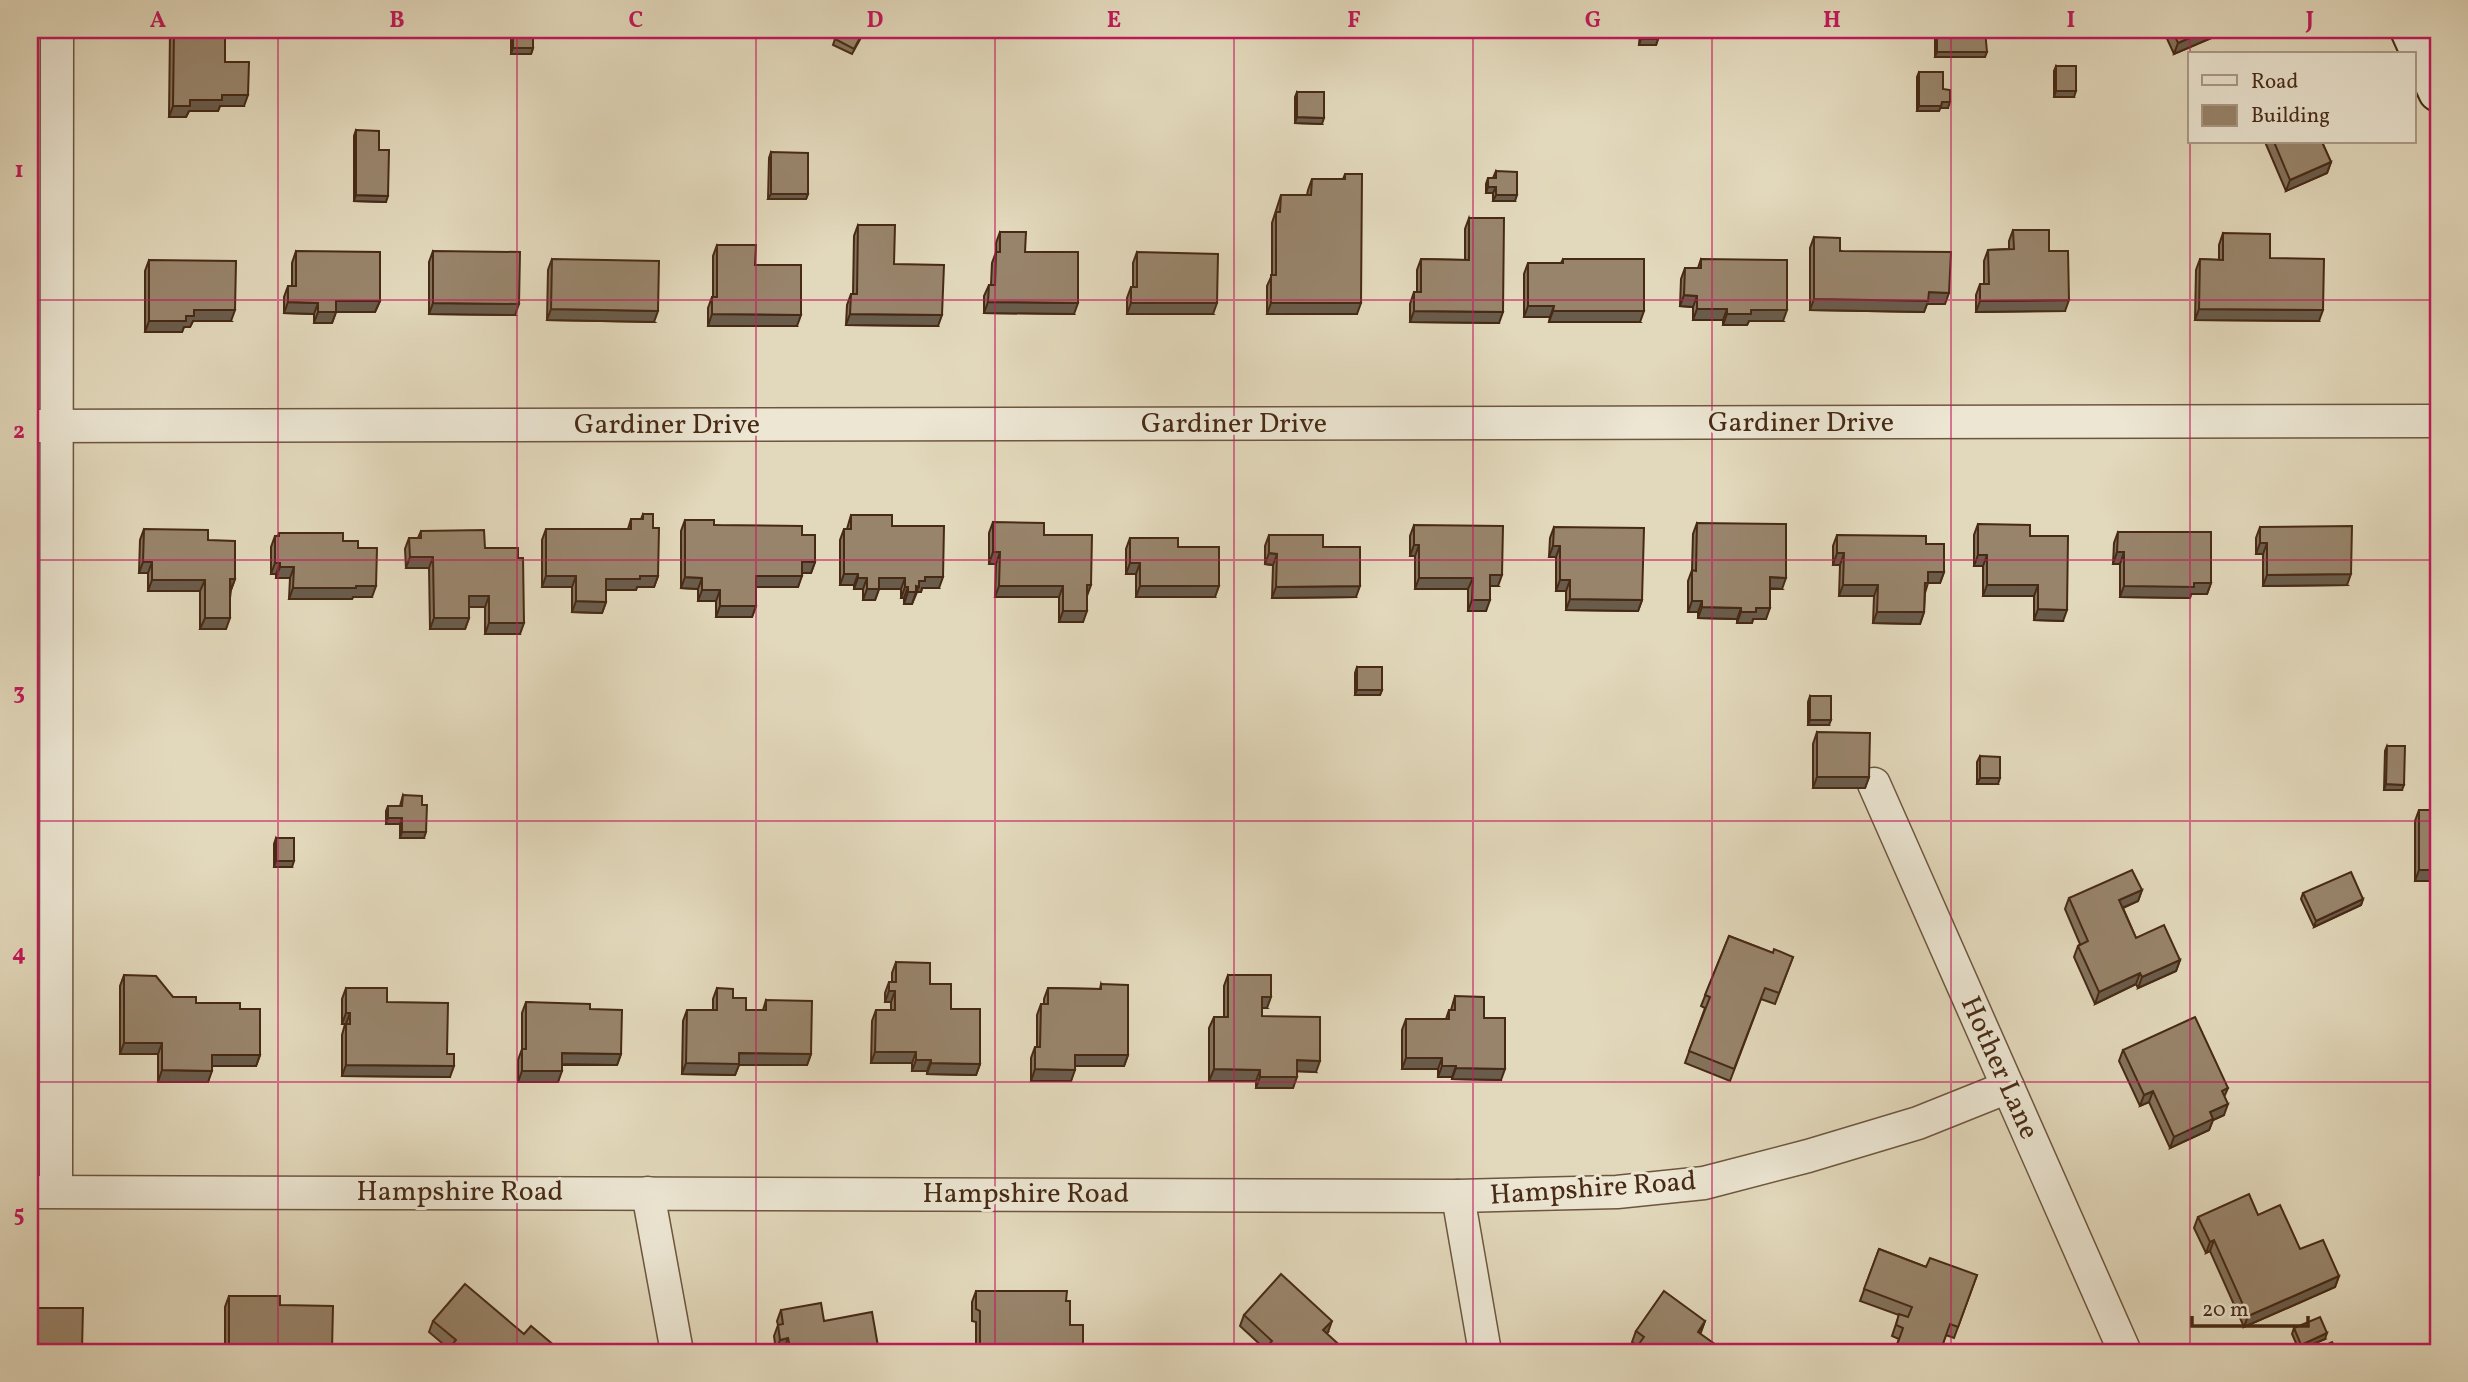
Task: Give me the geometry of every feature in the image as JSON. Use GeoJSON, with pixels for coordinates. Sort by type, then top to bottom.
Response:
{"type":"FeatureCollection","features":[{"type":"Feature","properties":{"kind":"main road"},"geometry":{"type":"LineString","coordinates":[[2410,30],[2438,92]]}},
{"type":"Feature","properties":{"kind":"street"},"geometry":{"type":"LineString","coordinates":[[43,1191],[43,426],[57,30]]}},
{"type":"Feature","properties":{"kind":"street","name":"Gardiner Drive"},"geometry":{"type":"LineString","coordinates":[[43,426],[2438,421]]}},
{"type":"Feature","properties":{"kind":"street","name":"Hother Lane"},"geometry":{"type":"LineString","coordinates":[[1874,783],[2125,1352]]}},
{"type":"Feature","properties":{"kind":"street","name":"Hampshire Road"},"geometry":{"type":"LineString","coordinates":[[43,1191],[1458,1196],[1617,1192],[1704,1183],[1808,1156],[1919,1123],[2008,1087]]}},
{"type":"Feature","properties":{"kind":"street"},"geometry":{"type":"LineString","coordinates":[[648,1193],[677,1352]]}},
{"type":"Feature","properties":{"kind":"street"},"geometry":{"type":"LineString","coordinates":[[1458,1196],[1485,1352]]}},
{"type":"Feature","properties":{"kind":"building"},"geometry":{"type":"Polygon","coordinates":[[[174,30],[221,30],[221,37],[225,37],[225,62],[249,62],[248,95],[222,95],[222,100],[190,100],[190,106],[173,106],[174,30]]]}},
{"type":"Feature","properties":{"kind":"building"},"geometry":{"type":"Polygon","coordinates":[[[513,30],[533,30],[533,48],[513,48],[513,30]]]}},
{"type":"Feature","properties":{"kind":"building"},"geometry":{"type":"Polygon","coordinates":[[[839,30],[864,30],[854,49],[835,39],[839,30]]]}},
{"type":"Feature","properties":{"kind":"building"},"geometry":{"type":"Polygon","coordinates":[[[1642,30],[1658,30],[1658,39],[1641,39],[1642,30]]]}},
{"type":"Feature","properties":{"kind":"building"},"geometry":{"type":"Polygon","coordinates":[[[1937,30],[1985,30],[1987,52],[1937,52],[1937,30]]]}},
{"type":"Feature","properties":{"kind":"building"},"geometry":{"type":"Polygon","coordinates":[[[2172,30],[2208,30],[2178,43],[2172,30]]]}},
{"type":"Feature","properties":{"kind":"building"},"geometry":{"type":"Polygon","coordinates":[[[2056,66],[2076,66],[2076,91],[2056,91],[2056,66]]]}},
{"type":"Feature","properties":{"kind":"building"},"geometry":{"type":"Polygon","coordinates":[[[1919,72],[1943,72],[1943,89],[1950,90],[1950,102],[1942,102],[1941,106],[1919,106],[1919,72]]]}},
{"type":"Feature","properties":{"kind":"building"},"geometry":{"type":"Polygon","coordinates":[[[1297,92],[1324,92],[1324,118],[1297,117],[1297,92]]]}},
{"type":"Feature","properties":{"kind":"building"},"geometry":{"type":"Polygon","coordinates":[[[356,130],[379,131],[379,150],[389,150],[388,196],[356,195],[356,130]]]}},
{"type":"Feature","properties":{"kind":"building"},"geometry":{"type":"Polygon","coordinates":[[[2275,144],[2323,144],[2331,162],[2290,180],[2275,144]]]}},
{"type":"Feature","properties":{"kind":"building"},"geometry":{"type":"Polygon","coordinates":[[[771,152],[808,153],[808,194],[771,194],[771,152]]]}},
{"type":"Feature","properties":{"kind":"building"},"geometry":{"type":"Polygon","coordinates":[[[1496,171],[1517,172],[1517,195],[1496,195],[1496,187],[1488,187],[1488,178],[1496,178],[1496,171]]]}},
{"type":"Feature","properties":{"kind":"building"},"geometry":{"type":"Polygon","coordinates":[[[1345,174],[1362,174],[1361,303],[1271,303],[1271,275],[1276,275],[1276,212],[1280,212],[1281,195],[1311,195],[1312,179],[1345,179],[1345,174]]]}},
{"type":"Feature","properties":{"kind":"building"},"geometry":{"type":"Polygon","coordinates":[[[1469,218],[1504,218],[1503,312],[1414,311],[1414,292],[1421,292],[1421,259],[1469,260],[1469,218]]]}},
{"type":"Feature","properties":{"kind":"building"},"geometry":{"type":"Polygon","coordinates":[[[858,225],[895,225],[894,264],[944,265],[942,315],[850,314],[851,294],[857,294],[858,225]]]}},
{"type":"Feature","properties":{"kind":"building"},"geometry":{"type":"Polygon","coordinates":[[[2013,230],[2049,230],[2049,251],[2068,251],[2069,300],[1980,301],[1980,284],[1989,284],[1988,250],[2014,249],[2013,230]]]}},
{"type":"Feature","properties":{"kind":"building"},"geometry":{"type":"Polygon","coordinates":[[[1000,232],[1026,232],[1025,252],[1078,252],[1078,303],[988,302],[989,285],[995,285],[996,252],[1000,252],[1000,232]]]}},
{"type":"Feature","properties":{"kind":"building"},"geometry":{"type":"Polygon","coordinates":[[[2223,233],[2270,234],[2270,258],[2324,259],[2323,310],[2199,309],[2200,259],[2223,260],[2223,233]]]}},
{"type":"Feature","properties":{"kind":"building"},"geometry":{"type":"Polygon","coordinates":[[[1814,237],[1840,238],[1840,251],[1951,252],[1949,293],[1929,292],[1928,301],[1814,299],[1814,237]]]}},
{"type":"Feature","properties":{"kind":"building"},"geometry":{"type":"Polygon","coordinates":[[[717,245],[756,245],[755,265],[801,265],[801,315],[712,314],[712,297],[717,297],[717,245]]]}},
{"type":"Feature","properties":{"kind":"building"},"geometry":{"type":"Polygon","coordinates":[[[296,251],[380,252],[380,301],[336,301],[336,312],[318,312],[318,303],[288,302],[288,286],[296,286],[296,251]]]}},
{"type":"Feature","properties":{"kind":"building"},"geometry":{"type":"Polygon","coordinates":[[[433,251],[520,252],[519,304],[433,303],[433,251]]]}},
{"type":"Feature","properties":{"kind":"building"},"geometry":{"type":"Polygon","coordinates":[[[1137,252],[1218,254],[1217,303],[1131,303],[1131,287],[1137,287],[1137,252]]]}},
{"type":"Feature","properties":{"kind":"building"},"geometry":{"type":"Polygon","coordinates":[[[552,259],[659,261],[658,311],[551,309],[552,259]]]}},
{"type":"Feature","properties":{"kind":"building"},"geometry":{"type":"Polygon","coordinates":[[[1563,259],[1644,259],[1644,311],[1553,311],[1554,306],[1528,306],[1528,263],[1563,263],[1563,259]]]}},
{"type":"Feature","properties":{"kind":"building"},"geometry":{"type":"Polygon","coordinates":[[[1701,259],[1787,260],[1787,310],[1751,310],[1751,314],[1727,314],[1727,309],[1697,309],[1697,296],[1684,295],[1685,268],[1701,268],[1701,259]]]}},
{"type":"Feature","properties":{"kind":"building"},"geometry":{"type":"Polygon","coordinates":[[[149,260],[236,261],[235,310],[194,310],[194,316],[186,316],[186,321],[149,321],[149,260]]]}},
{"type":"Feature","properties":{"kind":"building"},"geometry":{"type":"Polygon","coordinates":[[[643,514],[653,514],[653,528],[659,528],[658,576],[606,579],[606,602],[576,601],[576,576],[546,576],[546,529],[631,529],[631,519],[643,519],[643,514]]]}},
{"type":"Feature","properties":{"kind":"building"},"geometry":{"type":"Polygon","coordinates":[[[851,515],[892,515],[892,526],[944,526],[943,577],[925,577],[925,581],[919,581],[919,587],[916,586],[916,592],[908,592],[905,578],[879,578],[879,589],[867,589],[867,578],[858,578],[858,574],[844,574],[844,529],[851,529],[851,515]]]}},
{"type":"Feature","properties":{"kind":"building"},"geometry":{"type":"Polygon","coordinates":[[[685,520],[714,520],[714,525],[802,526],[802,535],[815,535],[815,562],[802,562],[802,576],[756,576],[756,606],[720,606],[720,590],[702,590],[702,578],[685,577],[685,520]]]}},
{"type":"Feature","properties":{"kind":"building"},"geometry":{"type":"Polygon","coordinates":[[[993,522],[1044,523],[1044,535],[1092,535],[1091,585],[1087,585],[1087,611],[1063,611],[1063,586],[999,586],[1000,552],[993,552],[993,522]]]}},
{"type":"Feature","properties":{"kind":"building"},"geometry":{"type":"Polygon","coordinates":[[[1697,523],[1786,524],[1786,578],[1770,577],[1770,608],[1741,612],[1741,608],[1702,607],[1702,601],[1692,601],[1697,523]]]}},
{"type":"Feature","properties":{"kind":"building"},"geometry":{"type":"Polygon","coordinates":[[[1978,524],[2030,525],[2030,536],[2068,536],[2067,610],[2038,609],[2038,585],[1987,585],[1987,555],[1978,555],[1978,524]]]}},
{"type":"Feature","properties":{"kind":"building"},"geometry":{"type":"Polygon","coordinates":[[[1414,525],[1503,526],[1502,575],[1490,575],[1490,600],[1472,600],[1473,578],[1419,578],[1419,545],[1414,545],[1414,525]]]}},
{"type":"Feature","properties":{"kind":"building"},"geometry":{"type":"Polygon","coordinates":[[[2352,526],[2351,574],[2267,575],[2267,543],[2260,543],[2260,527],[2352,526]]]}},
{"type":"Feature","properties":{"kind":"building"},"geometry":{"type":"Polygon","coordinates":[[[1554,527],[1644,528],[1642,600],[1570,599],[1570,580],[1560,580],[1560,546],[1553,546],[1554,527]]]}},
{"type":"Feature","properties":{"kind":"building"},"geometry":{"type":"Polygon","coordinates":[[[144,529],[208,530],[208,540],[235,541],[235,579],[230,579],[230,618],[205,618],[205,580],[152,580],[152,562],[143,562],[144,529]]]}},
{"type":"Feature","properties":{"kind":"building"},"geometry":{"type":"Polygon","coordinates":[[[484,530],[485,548],[518,548],[518,558],[523,558],[524,623],[489,623],[489,596],[469,596],[469,618],[434,618],[433,557],[410,557],[409,538],[421,538],[421,531],[484,530]]]}},
{"type":"Feature","properties":{"kind":"building"},"geometry":{"type":"Polygon","coordinates":[[[2118,532],[2211,532],[2211,583],[2194,583],[2194,587],[2124,586],[2124,552],[2117,552],[2118,532]]]}},
{"type":"Feature","properties":{"kind":"building"},"geometry":{"type":"Polygon","coordinates":[[[279,533],[343,533],[343,541],[358,541],[358,548],[377,548],[376,586],[293,588],[294,567],[280,567],[280,563],[275,563],[275,536],[279,536],[279,533]]]}},
{"type":"Feature","properties":{"kind":"building"},"geometry":{"type":"Polygon","coordinates":[[[1269,535],[1323,535],[1323,547],[1360,547],[1360,586],[1276,587],[1277,554],[1269,553],[1269,535]]]}},
{"type":"Feature","properties":{"kind":"building"},"geometry":{"type":"Polygon","coordinates":[[[1837,535],[1926,536],[1926,544],[1944,544],[1944,572],[1928,572],[1924,612],[1877,612],[1878,585],[1843,585],[1844,553],[1837,553],[1837,535]]]}},
{"type":"Feature","properties":{"kind":"building"},"geometry":{"type":"Polygon","coordinates":[[[1130,538],[1178,538],[1178,547],[1219,547],[1219,586],[1140,586],[1140,563],[1130,563],[1130,538]]]}},
{"type":"Feature","properties":{"kind":"building"},"geometry":{"type":"Polygon","coordinates":[[[1357,667],[1382,667],[1382,690],[1357,690],[1357,667]]]}},
{"type":"Feature","properties":{"kind":"building"},"geometry":{"type":"Polygon","coordinates":[[[1810,696],[1831,696],[1831,720],[1810,720],[1810,696]]]}},
{"type":"Feature","properties":{"kind":"building"},"geometry":{"type":"Polygon","coordinates":[[[1817,732],[1870,733],[1869,777],[1817,777],[1817,732]]]}},
{"type":"Feature","properties":{"kind":"building"},"geometry":{"type":"Polygon","coordinates":[[[2387,746],[2405,746],[2404,785],[2386,784],[2387,746]]]}},
{"type":"Feature","properties":{"kind":"building"},"geometry":{"type":"Polygon","coordinates":[[[1980,756],[2000,757],[2000,778],[1980,778],[1980,756]]]}},
{"type":"Feature","properties":{"kind":"building"},"geometry":{"type":"Polygon","coordinates":[[[403,795],[422,796],[422,805],[427,805],[426,832],[402,832],[402,818],[388,818],[388,806],[402,806],[403,795]]]}},
{"type":"Feature","properties":{"kind":"building"},"geometry":{"type":"Polygon","coordinates":[[[2419,810],[2438,810],[2438,870],[2419,870],[2419,810]]]}},
{"type":"Feature","properties":{"kind":"building"},"geometry":{"type":"Polygon","coordinates":[[[276,838],[294,838],[294,861],[276,861],[276,838]]]}},
{"type":"Feature","properties":{"kind":"building"},"geometry":{"type":"Polygon","coordinates":[[[2132,870],[2142,890],[2119,900],[2136,938],[2164,925],[2180,960],[2142,977],[2140,973],[2099,992],[2078,946],[2088,941],[2069,898],[2132,870]]]}},
{"type":"Feature","properties":{"kind":"building"},"geometry":{"type":"Polygon","coordinates":[[[2351,872],[2363,899],[2316,921],[2303,893],[2351,872]]]}},
{"type":"Feature","properties":{"kind":"building"},"geometry":{"type":"Polygon","coordinates":[[[1729,936],[1773,953],[1774,949],[1793,957],[1779,993],[1765,988],[1734,1069],[1689,1051],[1710,997],[1705,995],[1729,936]]]}},
{"type":"Feature","properties":{"kind":"building"},"geometry":{"type":"Polygon","coordinates":[[[896,962],[930,963],[930,984],[951,984],[951,1009],[980,1009],[980,1064],[931,1063],[931,1060],[916,1060],[916,1052],[875,1052],[876,1010],[895,1010],[895,991],[889,991],[889,982],[896,982],[896,962]]]}},
{"type":"Feature","properties":{"kind":"building"},"geometry":{"type":"Polygon","coordinates":[[[124,975],[156,976],[173,997],[196,997],[196,1003],[240,1003],[240,1009],[260,1009],[260,1055],[212,1055],[212,1071],[162,1070],[162,1043],[124,1043],[124,975]]]}},
{"type":"Feature","properties":{"kind":"building"},"geometry":{"type":"Polygon","coordinates":[[[1228,975],[1271,975],[1271,997],[1262,997],[1262,1016],[1320,1017],[1320,1061],[1297,1060],[1297,1077],[1260,1077],[1260,1070],[1214,1069],[1214,1017],[1228,1017],[1228,975]]]}},
{"type":"Feature","properties":{"kind":"building"},"geometry":{"type":"Polygon","coordinates":[[[1101,984],[1128,985],[1128,1055],[1075,1055],[1075,1070],[1035,1069],[1035,1047],[1040,1047],[1041,1004],[1048,1004],[1048,988],[1101,989],[1101,984]]]}},
{"type":"Feature","properties":{"kind":"building"},"geometry":{"type":"Polygon","coordinates":[[[346,988],[387,988],[387,1002],[448,1003],[447,1054],[454,1054],[454,1066],[346,1065],[346,1024],[350,1024],[350,1013],[346,1013],[346,988]]]}},
{"type":"Feature","properties":{"kind":"building"},"geometry":{"type":"Polygon","coordinates":[[[717,988],[733,989],[733,998],[746,998],[746,1010],[766,1010],[766,1000],[812,1001],[811,1054],[739,1053],[739,1064],[686,1063],[687,1010],[717,1010],[717,988]]]}},
{"type":"Feature","properties":{"kind":"building"},"geometry":{"type":"Polygon","coordinates":[[[1455,996],[1484,997],[1484,1018],[1505,1018],[1505,1069],[1456,1068],[1442,1066],[1442,1058],[1406,1058],[1406,1019],[1449,1019],[1449,1010],[1455,1010],[1455,996]]]}},
{"type":"Feature","properties":{"kind":"building"},"geometry":{"type":"Polygon","coordinates":[[[526,1002],[590,1004],[590,1009],[622,1010],[621,1054],[562,1053],[562,1071],[522,1071],[522,1049],[526,1049],[526,1002]]]}},
{"type":"Feature","properties":{"kind":"building"},"geometry":{"type":"Polygon","coordinates":[[[2195,1017],[2228,1088],[2222,1091],[2228,1104],[2210,1112],[2213,1119],[2174,1137],[2153,1091],[2144,1095],[2123,1050],[2195,1017]]]}},
{"type":"Feature","properties":{"kind":"building"},"geometry":{"type":"Polygon","coordinates":[[[2249,1194],[2258,1215],[2280,1205],[2300,1249],[2323,1240],[2339,1276],[2248,1316],[2214,1240],[2210,1242],[2198,1217],[2249,1194]]]}},
{"type":"Feature","properties":{"kind":"building"},"geometry":{"type":"Polygon","coordinates":[[[1879,1249],[1926,1267],[1930,1258],[1977,1275],[1958,1327],[1950,1324],[1940,1352],[1908,1352],[1896,1348],[1903,1328],[1896,1325],[1899,1314],[1908,1317],[1912,1307],[1864,1289],[1879,1249]]]}},
{"type":"Feature","properties":{"kind":"building"},"geometry":{"type":"Polygon","coordinates":[[[1281,1274],[1332,1321],[1323,1330],[1347,1352],[1264,1350],[1272,1341],[1244,1315],[1281,1274]]]}},
{"type":"Feature","properties":{"kind":"building"},"geometry":{"type":"Polygon","coordinates":[[[465,1284],[524,1334],[531,1326],[562,1352],[448,1352],[456,1340],[433,1321],[465,1284]]]}},
{"type":"Feature","properties":{"kind":"building"},"geometry":{"type":"Polygon","coordinates":[[[976,1291],[1067,1291],[1066,1301],[1070,1301],[1070,1325],[1083,1325],[1083,1350],[988,1352],[989,1347],[980,1347],[980,1311],[976,1309],[976,1291]]]}},
{"type":"Feature","properties":{"kind":"building"},"geometry":{"type":"Polygon","coordinates":[[[1664,1291],[1705,1321],[1698,1332],[1726,1352],[1633,1352],[1644,1337],[1636,1331],[1664,1291]]]}},
{"type":"Feature","properties":{"kind":"building"},"geometry":{"type":"Polygon","coordinates":[[[30,1296],[31,1308],[83,1308],[82,1350],[30,1349],[30,1296]]]}},
{"type":"Feature","properties":{"kind":"building"},"geometry":{"type":"Polygon","coordinates":[[[229,1296],[280,1296],[280,1305],[333,1306],[332,1350],[249,1352],[249,1349],[229,1349],[229,1296]]]}},
{"type":"Feature","properties":{"kind":"building"},"geometry":{"type":"Polygon","coordinates":[[[821,1303],[824,1321],[872,1312],[879,1352],[791,1352],[788,1338],[780,1340],[778,1325],[783,1324],[781,1310],[821,1303]]]}},
{"type":"Feature","properties":{"kind":"building"},"geometry":{"type":"Polygon","coordinates":[[[2320,1317],[2327,1333],[2301,1345],[2294,1328],[2320,1317]]]}},
{"type":"Feature","properties":{"kind":"building"},"geometry":{"type":"Polygon","coordinates":[[[2332,1342],[2337,1352],[2312,1352],[2332,1342]]]}}]}
